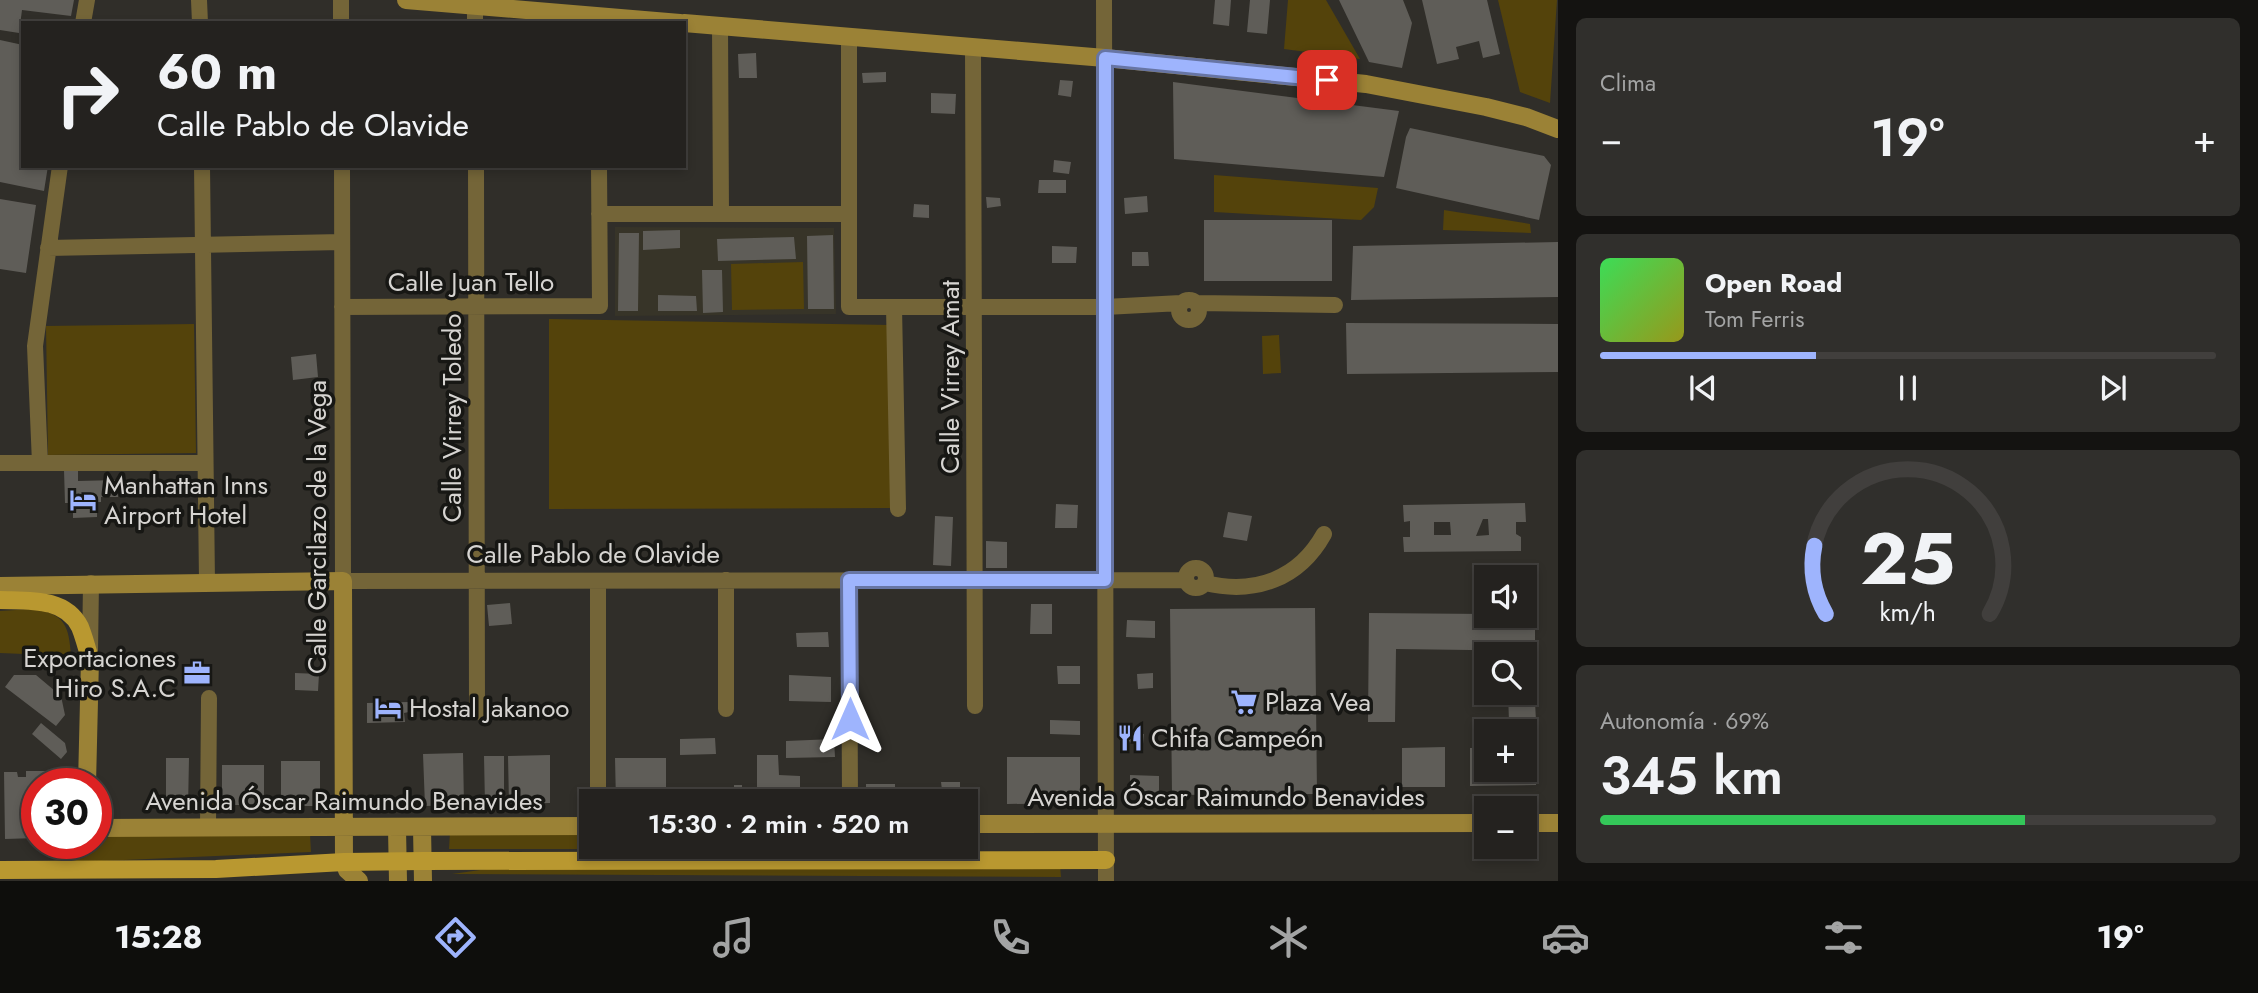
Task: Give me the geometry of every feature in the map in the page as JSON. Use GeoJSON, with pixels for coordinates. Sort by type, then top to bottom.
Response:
{"type":"FeatureCollection","features":[{"type":"Feature","properties":{"kind":"main road"},"geometry":{"type":"LineString","coordinates":[[0,600],[39,601],[56,605],[70,613],[79,625],[90,659]]}},
{"type":"Feature","properties":{"kind":"main road"},"geometry":{"type":"LineString","coordinates":[[0,870],[223,875],[344,862],[579,857]]}},
{"type":"Feature","properties":{"kind":"main road"},"geometry":{"type":"LineString","coordinates":[[978,858],[1106,860]]}},
{"type":"Feature","properties":{"kind":"street"},"geometry":{"type":"LineString","coordinates":[[83,21],[87,0]]}},
{"type":"Feature","properties":{"kind":"street"},"geometry":{"type":"LineString","coordinates":[[200,0],[200,21]]}},
{"type":"Feature","properties":{"kind":"street"},"geometry":{"type":"LineString","coordinates":[[341,0],[341,21]]}},
{"type":"Feature","properties":{"kind":"street"},"geometry":{"type":"LineString","coordinates":[[406,0],[475,14],[640,21]]}},
{"type":"Feature","properties":{"kind":"street"},"geometry":{"type":"LineString","coordinates":[[1104,0],[1106,881]]}},
{"type":"Feature","properties":{"kind":"street"},"geometry":{"type":"LineString","coordinates":[[686,23],[1105,58],[1378,86],[1486,107],[1526,117],[1558,130]]}},
{"type":"Feature","properties":{"kind":"street"},"geometry":{"type":"LineString","coordinates":[[720,26],[721,214]]}},
{"type":"Feature","properties":{"kind":"street"},"geometry":{"type":"LineString","coordinates":[[849,37],[849,307],[1105,307],[1189,303],[1335,305]]}},
{"type":"Feature","properties":{"kind":"street","name":"Calle Virrey Amat"},"geometry":{"type":"LineString","coordinates":[[973,47],[975,706]]}},
{"type":"Feature","properties":{"kind":"street"},"geometry":{"type":"LineString","coordinates":[[40,463],[35,346],[60,168]]}},
{"type":"Feature","properties":{"kind":"street"},"geometry":{"type":"LineString","coordinates":[[202,168],[207,582]]}},
{"type":"Feature","properties":{"kind":"street","name":"Calle Garcilazo de la Vega"},"geometry":{"type":"LineString","coordinates":[[342,168],[344,862]]}},
{"type":"Feature","properties":{"kind":"street","name":"Calle Virrey Toledo"},"geometry":{"type":"LineString","coordinates":[[476,168],[477,712]]}},
{"type":"Feature","properties":{"kind":"street"},"geometry":{"type":"LineString","coordinates":[[599,168],[599,214],[849,214]]}},
{"type":"Feature","properties":{"kind":"street","name":"Calle Juan Tello"},"geometry":{"type":"LineString","coordinates":[[342,307],[600,306],[599,214]]}},
{"type":"Feature","properties":{"kind":"street"},"geometry":{"type":"LineString","coordinates":[[48,248],[342,242]]}},
{"type":"Feature","properties":{"kind":"street"},"geometry":{"type":"LineString","coordinates":[[894,307],[898,509]]}},
{"type":"Feature","properties":{"kind":"street"},"geometry":{"type":"LineString","coordinates":[[0,463],[205,463]]}},
{"type":"Feature","properties":{"kind":"street","name":"Calle Pablo de Olavide"},"geometry":{"type":"LineString","coordinates":[[0,586],[343,581],[1186,580],[1189,570],[1196,567],[1205,572],[1205,583],[1239,587],[1255,585],[1284,575],[1308,558],[1324,534]]}},
{"type":"Feature","properties":{"kind":"street"},"geometry":{"type":"LineString","coordinates":[[726,580],[726,709]]}},
{"type":"Feature","properties":{"kind":"street"},"geometry":{"type":"LineString","coordinates":[[849,580],[850,789]]}},
{"type":"Feature","properties":{"kind":"street"},"geometry":{"type":"LineString","coordinates":[[598,581],[598,789]]}},
{"type":"Feature","properties":{"kind":"street"},"geometry":{"type":"LineString","coordinates":[[87,768],[91,583]]}},
{"type":"Feature","properties":{"kind":"street"},"geometry":{"type":"LineString","coordinates":[[208,828],[209,698]]}},
{"type":"Feature","properties":{"kind":"street","name":"Avenida Óscar Raimundo Benavides"},"geometry":{"type":"LineString","coordinates":[[978,824],[1474,823]]}},
{"type":"Feature","properties":{"kind":"street"},"geometry":{"type":"LineString","coordinates":[[1537,823],[1558,823]]}},
{"type":"Feature","properties":{"kind":"street","name":"Avenida Óscar Raimundo Benavides"},"geometry":{"type":"LineString","coordinates":[[112,828],[579,826]]}},
{"type":"Feature","properties":{"kind":"street"},"geometry":{"type":"LineString","coordinates":[[397,828],[398,881]]}},
{"type":"Feature","properties":{"kind":"street"},"geometry":{"type":"LineString","coordinates":[[422,828],[423,881]]}},
{"type":"Feature","properties":{"kind":"street"},"geometry":{"type":"LineString","coordinates":[[344,862],[347,870],[359,881]]}},
{"type":"Feature","properties":{"kind":"shaded area"},"geometry":{"type":"Polygon","coordinates":[[[1288,0],[1326,0],[1360,59],[1284,49],[1288,0]]]}},
{"type":"Feature","properties":{"kind":"shaded area"},"geometry":{"type":"Polygon","coordinates":[[[1498,0],[1557,0],[1550,103],[1520,92],[1498,0]]]}},
{"type":"Feature","properties":{"kind":"shaded area"},"geometry":{"type":"Polygon","coordinates":[[[1214,175],[1378,188],[1374,207],[1361,220],[1214,212],[1214,175]]]}},
{"type":"Feature","properties":{"kind":"shaded area"},"geometry":{"type":"Polygon","coordinates":[[[1444,210],[1530,224],[1531,233],[1443,230],[1444,210]]]}},
{"type":"Feature","properties":{"kind":"shaded area"},"geometry":{"type":"Polygon","coordinates":[[[615,227],[834,228],[836,314],[615,316],[615,227]]]}},
{"type":"Feature","properties":{"kind":"shaded area"},"geometry":{"type":"Polygon","coordinates":[[[803,262],[804,309],[732,310],[731,264],[803,262]]]}},
{"type":"Feature","properties":{"kind":"shaded area"},"geometry":{"type":"Polygon","coordinates":[[[549,319],[890,325],[893,508],[549,509],[549,319]]]}},
{"type":"Feature","properties":{"kind":"shaded area"},"geometry":{"type":"Polygon","coordinates":[[[194,324],[196,453],[48,455],[46,326],[194,324]]]}},
{"type":"Feature","properties":{"kind":"shaded area"},"geometry":{"type":"Polygon","coordinates":[[[1279,335],[1281,373],[1263,374],[1262,336],[1279,335]]]}},
{"type":"Feature","properties":{"kind":"shaded area"},"geometry":{"type":"Polygon","coordinates":[[[32,609],[52,614],[63,623],[69,637],[71,656],[0,653],[0,611],[32,609]]]}},
{"type":"Feature","properties":{"kind":"shaded area"},"geometry":{"type":"Polygon","coordinates":[[[579,831],[579,849],[449,849],[450,832],[579,831]]]}},
{"type":"Feature","properties":{"kind":"shaded area"},"geometry":{"type":"Polygon","coordinates":[[[112,834],[310,835],[311,852],[56,863],[78,859],[112,859],[112,834]]]}},
{"type":"Feature","properties":{"kind":"shaded area"},"geometry":{"type":"Polygon","coordinates":[[[516,865],[1060,865],[1061,877],[452,874],[516,865]]]}},
{"type":"Feature","properties":{"kind":"building"},"geometry":{"type":"Polygon","coordinates":[[[0,0],[74,0],[71,16],[22,10],[19,33],[0,30],[0,0]]]}},
{"type":"Feature","properties":{"kind":"building"},"geometry":{"type":"Polygon","coordinates":[[[1215,0],[1231,0],[1229,26],[1213,24],[1215,0]]]}},
{"type":"Feature","properties":{"kind":"building"},"geometry":{"type":"Polygon","coordinates":[[[1250,0],[1270,0],[1267,34],[1247,32],[1250,0]]]}},
{"type":"Feature","properties":{"kind":"building"},"geometry":{"type":"Polygon","coordinates":[[[1339,0],[1403,0],[1412,23],[1402,68],[1369,62],[1339,0]]]}},
{"type":"Feature","properties":{"kind":"building"},"geometry":{"type":"Polygon","coordinates":[[[1422,0],[1487,0],[1500,54],[1483,58],[1479,41],[1456,47],[1459,59],[1437,64],[1422,0]]]}},
{"type":"Feature","properties":{"kind":"building"},"geometry":{"type":"Polygon","coordinates":[[[0,40],[21,45],[21,168],[48,168],[44,191],[0,182],[0,40]]]}},
{"type":"Feature","properties":{"kind":"building"},"geometry":{"type":"Polygon","coordinates":[[[756,53],[757,78],[739,78],[738,54],[756,53]]]}},
{"type":"Feature","properties":{"kind":"building"},"geometry":{"type":"Polygon","coordinates":[[[886,72],[886,82],[863,83],[862,73],[886,72]]]}},
{"type":"Feature","properties":{"kind":"building"},"geometry":{"type":"Polygon","coordinates":[[[1060,80],[1073,81],[1071,97],[1058,95],[1060,80]]]}},
{"type":"Feature","properties":{"kind":"building"},"geometry":{"type":"Polygon","coordinates":[[[1173,82],[1399,111],[1384,177],[1174,159],[1173,82]]]}},
{"type":"Feature","properties":{"kind":"building"},"geometry":{"type":"Polygon","coordinates":[[[931,93],[956,94],[955,114],[931,113],[931,93]]]}},
{"type":"Feature","properties":{"kind":"building"},"geometry":{"type":"Polygon","coordinates":[[[1410,128],[1544,156],[1551,165],[1539,220],[1396,188],[1410,128]]]}},
{"type":"Feature","properties":{"kind":"building"},"geometry":{"type":"Polygon","coordinates":[[[1054,160],[1071,162],[1069,174],[1053,172],[1054,160]]]}},
{"type":"Feature","properties":{"kind":"building"},"geometry":{"type":"Polygon","coordinates":[[[1039,180],[1066,180],[1066,193],[1038,193],[1039,180]]]}},
{"type":"Feature","properties":{"kind":"building"},"geometry":{"type":"Polygon","coordinates":[[[1147,196],[1148,212],[1125,214],[1124,198],[1147,196]]]}},
{"type":"Feature","properties":{"kind":"building"},"geometry":{"type":"Polygon","coordinates":[[[986,197],[1000,198],[1001,206],[987,208],[986,197]]]}},
{"type":"Feature","properties":{"kind":"building"},"geometry":{"type":"Polygon","coordinates":[[[0,199],[36,205],[26,273],[0,269],[0,199]]]}},
{"type":"Feature","properties":{"kind":"building"},"geometry":{"type":"Polygon","coordinates":[[[914,204],[929,205],[929,218],[913,217],[914,204]]]}},
{"type":"Feature","properties":{"kind":"building"},"geometry":{"type":"Polygon","coordinates":[[[1204,220],[1332,220],[1332,281],[1204,281],[1204,220]]]}},
{"type":"Feature","properties":{"kind":"building"},"geometry":{"type":"Polygon","coordinates":[[[680,230],[680,248],[643,250],[643,231],[680,230]]]}},
{"type":"Feature","properties":{"kind":"building"},"geometry":{"type":"Polygon","coordinates":[[[619,233],[639,233],[638,311],[618,311],[619,233]]]}},
{"type":"Feature","properties":{"kind":"building"},"geometry":{"type":"Polygon","coordinates":[[[833,235],[834,309],[808,309],[807,236],[833,235]]]}},
{"type":"Feature","properties":{"kind":"building"},"geometry":{"type":"Polygon","coordinates":[[[794,237],[796,259],[718,261],[717,239],[794,237]]]}},
{"type":"Feature","properties":{"kind":"building"},"geometry":{"type":"Polygon","coordinates":[[[1558,242],[1558,297],[1351,300],[1353,246],[1558,242]]]}},
{"type":"Feature","properties":{"kind":"building"},"geometry":{"type":"Polygon","coordinates":[[[1052,246],[1077,247],[1076,263],[1052,263],[1052,246]]]}},
{"type":"Feature","properties":{"kind":"building"},"geometry":{"type":"Polygon","coordinates":[[[1132,252],[1148,252],[1149,266],[1132,266],[1132,252]]]}},
{"type":"Feature","properties":{"kind":"building"},"geometry":{"type":"Polygon","coordinates":[[[702,270],[722,270],[723,312],[703,313],[702,270]]]}},
{"type":"Feature","properties":{"kind":"building"},"geometry":{"type":"Polygon","coordinates":[[[658,295],[696,296],[697,311],[658,311],[658,295]]]}},
{"type":"Feature","properties":{"kind":"building"},"geometry":{"type":"Polygon","coordinates":[[[1346,323],[1558,324],[1558,372],[1347,374],[1346,323]]]}},
{"type":"Feature","properties":{"kind":"building"},"geometry":{"type":"Polygon","coordinates":[[[316,354],[318,377],[293,380],[291,357],[316,354]]]}},
{"type":"Feature","properties":{"kind":"building","name":"Manhattan Inns Airport Hotel"},"geometry":{"type":"Polygon","coordinates":[[[64,470],[78,470],[78,481],[117,480],[118,497],[101,497],[101,502],[92,502],[92,506],[97,506],[97,517],[73,518],[73,503],[65,503],[64,470]]]}},
{"type":"Feature","properties":{"kind":"building"},"geometry":{"type":"Polygon","coordinates":[[[1525,503],[1526,522],[1516,522],[1516,534],[1521,537],[1521,551],[1404,552],[1403,537],[1410,537],[1410,521],[1404,522],[1403,505],[1525,503]],[[1483,519],[1476,536],[1489,535],[1488,519],[1483,519]],[[1434,522],[1434,535],[1451,535],[1450,522],[1434,522]]]}},
{"type":"Feature","properties":{"kind":"building"},"geometry":{"type":"Polygon","coordinates":[[[1056,504],[1078,505],[1077,528],[1055,528],[1056,504]]]}},
{"type":"Feature","properties":{"kind":"building"},"geometry":{"type":"Polygon","coordinates":[[[1228,512],[1252,516],[1247,541],[1223,537],[1228,512]]]}},
{"type":"Feature","properties":{"kind":"building"},"geometry":{"type":"Polygon","coordinates":[[[935,516],[953,517],[951,566],[933,565],[935,516]]]}},
{"type":"Feature","properties":{"kind":"building"},"geometry":{"type":"Polygon","coordinates":[[[986,541],[1007,542],[1007,568],[986,568],[986,541]]]}},
{"type":"Feature","properties":{"kind":"building"},"geometry":{"type":"Polygon","coordinates":[[[510,603],[512,624],[489,626],[487,605],[510,603]]]}},
{"type":"Feature","properties":{"kind":"building"},"geometry":{"type":"Polygon","coordinates":[[[1031,604],[1052,604],[1052,634],[1030,634],[1031,604]]]}},
{"type":"Feature","properties":{"kind":"building","name":"Plaza Vea"},"geometry":{"type":"Polygon","coordinates":[[[1315,608],[1317,794],[1172,795],[1170,609],[1315,608]]]}},
{"type":"Feature","properties":{"kind":"building"},"geometry":{"type":"Polygon","coordinates":[[[1369,613],[1474,614],[1474,628],[1535,628],[1535,642],[1474,642],[1474,650],[1396,649],[1395,722],[1368,722],[1369,613]]]}},
{"type":"Feature","properties":{"kind":"building"},"geometry":{"type":"Polygon","coordinates":[[[1127,620],[1155,621],[1155,638],[1126,637],[1127,620]]]}},
{"type":"Feature","properties":{"kind":"building"},"geometry":{"type":"Polygon","coordinates":[[[828,632],[829,647],[797,647],[796,633],[828,632]]]}},
{"type":"Feature","properties":{"kind":"building"},"geometry":{"type":"Polygon","coordinates":[[[1057,666],[1080,666],[1080,684],[1058,684],[1057,666]]]}},
{"type":"Feature","properties":{"kind":"building"},"geometry":{"type":"Polygon","coordinates":[[[295,673],[319,674],[318,691],[295,690],[295,673]]]}},
{"type":"Feature","properties":{"kind":"building"},"geometry":{"type":"Polygon","coordinates":[[[1153,673],[1153,688],[1138,689],[1137,674],[1153,673]]]}},
{"type":"Feature","properties":{"kind":"building"},"geometry":{"type":"Polygon","coordinates":[[[14,675],[36,675],[61,696],[65,715],[56,726],[5,687],[14,675]]]}},
{"type":"Feature","properties":{"kind":"building"},"geometry":{"type":"Polygon","coordinates":[[[789,675],[831,677],[831,702],[789,701],[789,675]]]}},
{"type":"Feature","properties":{"kind":"building","name":"Hostal Jakanoo"},"geometry":{"type":"Polygon","coordinates":[[[409,702],[409,712],[404,713],[405,722],[367,723],[367,703],[409,702]]]}},
{"type":"Feature","properties":{"kind":"building"},"geometry":{"type":"Polygon","coordinates":[[[1508,705],[1535,705],[1536,719],[1509,719],[1508,705]]]}},
{"type":"Feature","properties":{"kind":"building"},"geometry":{"type":"Polygon","coordinates":[[[1050,720],[1080,721],[1080,735],[1050,734],[1050,720]]]}},
{"type":"Feature","properties":{"kind":"building"},"geometry":{"type":"Polygon","coordinates":[[[41,723],[65,743],[67,752],[61,759],[32,734],[41,723]]]}},
{"type":"Feature","properties":{"kind":"building"},"geometry":{"type":"Polygon","coordinates":[[[1128,732],[1144,734],[1143,744],[1127,742],[1128,732]]]}},
{"type":"Feature","properties":{"kind":"building"},"geometry":{"type":"Polygon","coordinates":[[[715,738],[716,754],[680,755],[680,739],[715,738]]]}},
{"type":"Feature","properties":{"kind":"building"},"geometry":{"type":"Polygon","coordinates":[[[834,739],[835,757],[786,758],[786,741],[834,739]]]}},
{"type":"Feature","properties":{"kind":"building"},"geometry":{"type":"Polygon","coordinates":[[[1445,747],[1445,787],[1402,787],[1402,748],[1445,747]]]}},
{"type":"Feature","properties":{"kind":"building"},"geometry":{"type":"Polygon","coordinates":[[[1470,748],[1474,748],[1474,782],[1536,782],[1536,785],[1470,786],[1470,748]]]}},
{"type":"Feature","properties":{"kind":"building"},"geometry":{"type":"Polygon","coordinates":[[[463,753],[464,805],[425,806],[423,754],[463,753]]]}},
{"type":"Feature","properties":{"kind":"building"},"geometry":{"type":"Polygon","coordinates":[[[550,755],[550,803],[509,804],[508,756],[550,755]]]}},
{"type":"Feature","properties":{"kind":"building"},"geometry":{"type":"Polygon","coordinates":[[[757,755],[778,755],[779,775],[800,776],[800,789],[757,789],[757,755]]]}},
{"type":"Feature","properties":{"kind":"building"},"geometry":{"type":"Polygon","coordinates":[[[484,756],[504,756],[504,805],[485,805],[484,756]]]}},
{"type":"Feature","properties":{"kind":"building"},"geometry":{"type":"Polygon","coordinates":[[[1007,757],[1080,757],[1080,803],[1007,804],[1007,757]]]}},
{"type":"Feature","properties":{"kind":"building"},"geometry":{"type":"Polygon","coordinates":[[[166,758],[189,758],[188,809],[166,808],[166,758]]]}},
{"type":"Feature","properties":{"kind":"building"},"geometry":{"type":"Polygon","coordinates":[[[615,758],[666,758],[666,789],[616,789],[615,758]]]}},
{"type":"Feature","properties":{"kind":"building"},"geometry":{"type":"Polygon","coordinates":[[[281,761],[320,761],[320,806],[281,806],[281,761]]]}},
{"type":"Feature","properties":{"kind":"building"},"geometry":{"type":"Polygon","coordinates":[[[222,765],[264,765],[264,805],[222,805],[222,765]]]}},
{"type":"Feature","properties":{"kind":"building"},"geometry":{"type":"Polygon","coordinates":[[[4,772],[17,772],[18,777],[21,777],[21,838],[5,839],[4,772]]]}},
{"type":"Feature","properties":{"kind":"building"},"geometry":{"type":"Polygon","coordinates":[[[1130,775],[1159,776],[1159,793],[1130,792],[1130,775]]]}},
{"type":"Feature","properties":{"kind":"building"},"geometry":{"type":"Polygon","coordinates":[[[941,782],[960,782],[960,789],[942,789],[941,782]]]}},
{"type":"Feature","properties":{"kind":"building"},"geometry":{"type":"Polygon","coordinates":[[[866,784],[895,784],[895,789],[866,789],[866,784]]]}},
{"type":"Feature","properties":{"kind":"building"},"geometry":{"type":"Polygon","coordinates":[[[734,785],[742,785],[742,789],[734,789],[734,785]]]}},
{"type":"Feature","properties":{"kind":"place","name":"Manhattan Inns Airport Hotel"},"geometry":{"type":"Point","coordinates":[83,500]}},
{"type":"Feature","properties":{"kind":"place","name":"Exportaciones Hiro S.A.C"},"geometry":{"type":"Point","coordinates":[197,673]}},
{"type":"Feature","properties":{"kind":"place","name":"Plaza Vea"},"geometry":{"type":"Point","coordinates":[1244,702]}},
{"type":"Feature","properties":{"kind":"place","name":"Hostal Jakanoo"},"geometry":{"type":"Point","coordinates":[388,708]}},
{"type":"Feature","properties":{"kind":"place","name":"Chifa Campeón"},"geometry":{"type":"Point","coordinates":[1130,738]}},
{"type":"Feature","properties":{"kind":"route"},"geometry":{"type":"LineString","coordinates":[[850,719],[849,580],[1105,580],[1105,58],[1327,80]]}}]}
